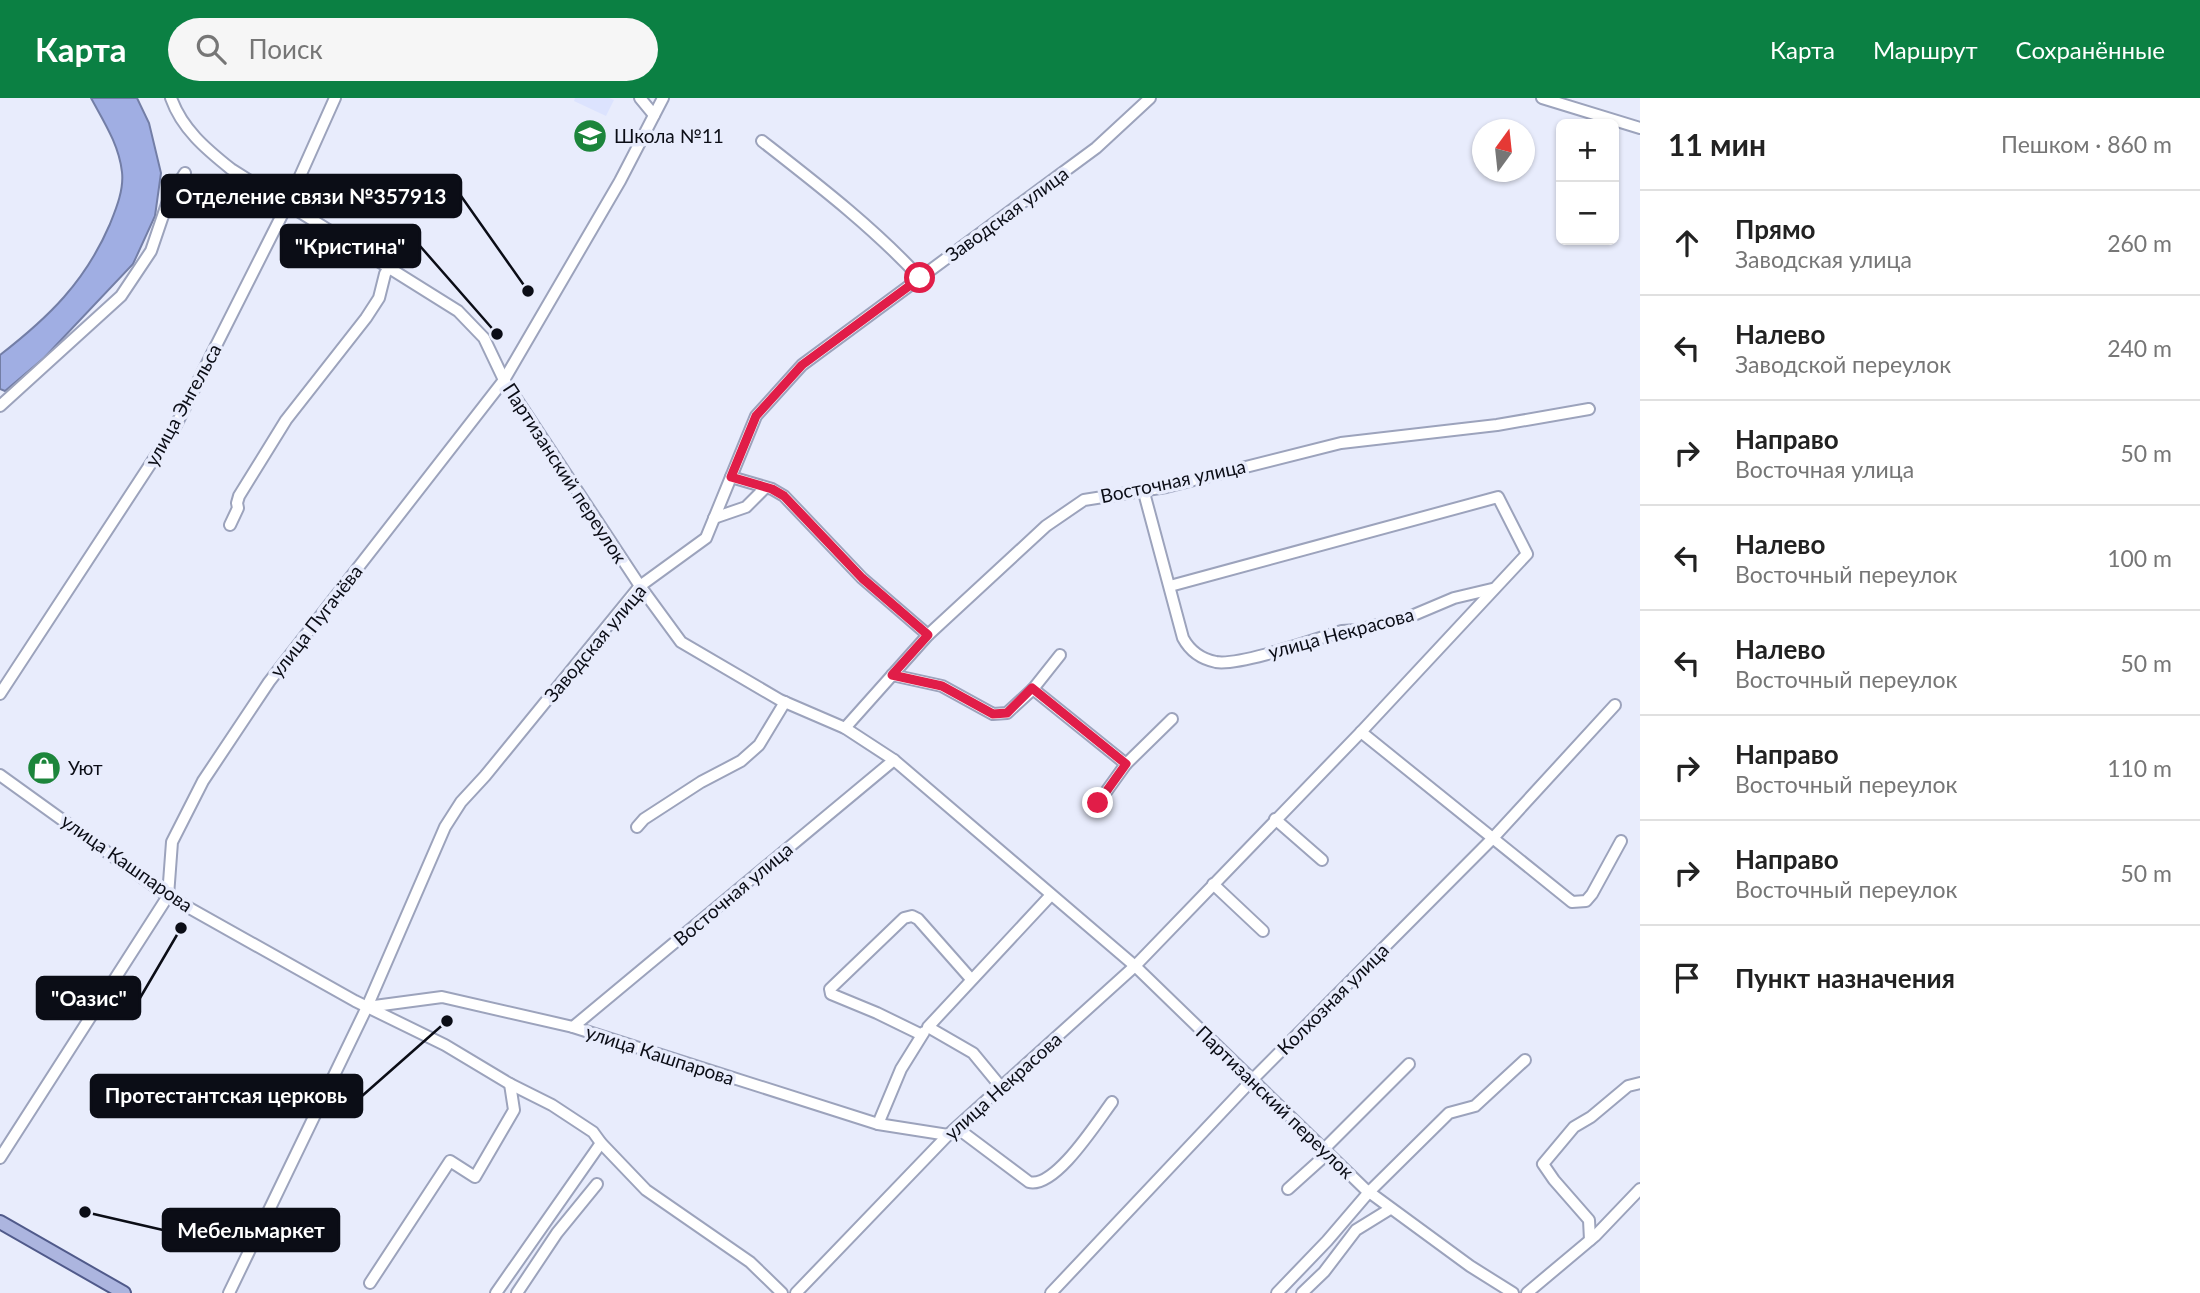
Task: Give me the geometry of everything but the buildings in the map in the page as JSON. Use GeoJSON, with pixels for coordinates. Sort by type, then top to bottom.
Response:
{"type":"FeatureCollection","features":[{"type":"Feature","properties":{"kind":"main road"},"geometry":{"type":"LineString","coordinates":[[0,1222],[124,1293]]}},
{"type":"Feature","properties":{"kind":"street","name":"Партизанский переулок"},"geometry":{"type":"LineString","coordinates":[[172,98],[175,108],[198,142],[231,169],[458,310],[484,338],[504,380],[640,586],[681,642],[785,702],[845,728],[894,760],[1135,966],[1369,1192],[1513,1293]]}},
{"type":"Feature","properties":{"kind":"street","name":"улица Энгельса"},"geometry":{"type":"LineString","coordinates":[[0,694],[176,425],[288,204],[335,98]]}},
{"type":"Feature","properties":{"kind":"street"},"geometry":{"type":"LineString","coordinates":[[640,98],[654,115]]}},
{"type":"Feature","properties":{"kind":"street","name":"улица Пугачёва"},"geometry":{"type":"LineString","coordinates":[[0,1158],[168,896],[172,842],[204,780],[269,682],[504,380],[620,181],[663,98]]}},
{"type":"Feature","properties":{"kind":"street","name":"Заводская улица"},"geometry":{"type":"LineString","coordinates":[[229,1293],[368,1007],[445,827],[455,810],[640,586],[706,538],[756,416],[802,365],[1096,148],[1150,98]]}},
{"type":"Feature","properties":{"kind":"street"},"geometry":{"type":"LineString","coordinates":[[1542,98],[1640,128]]}},
{"type":"Feature","properties":{"kind":"street"},"geometry":{"type":"LineString","coordinates":[[762,141],[842,205],[898,254],[920,278]]}},
{"type":"Feature","properties":{"kind":"street"},"geometry":{"type":"LineString","coordinates":[[0,406],[121,296],[151,251],[169,198],[185,173]]}},
{"type":"Feature","properties":{"kind":"street"},"geometry":{"type":"LineString","coordinates":[[230,525],[238,508],[239,496],[264,454],[303,396],[366,318],[379,298],[389,267]]}},
{"type":"Feature","properties":{"kind":"street","name":"Восточная улица"},"geometry":{"type":"LineString","coordinates":[[845,728],[928,635],[1046,526],[1084,499],[1166,487],[1341,443],[1497,425],[1589,409]]}},
{"type":"Feature","properties":{"kind":"street"},"geometry":{"type":"LineString","coordinates":[[731,477],[772,489],[784,496],[862,578],[928,635]]}},
{"type":"Feature","properties":{"kind":"street"},"geometry":{"type":"LineString","coordinates":[[714,518],[746,507],[765,488]]}},
{"type":"Feature","properties":{"kind":"street","name":"улица Некрасова"},"geometry":{"type":"LineString","coordinates":[[1143,489],[1183,638],[1189,650],[1218,663],[1240,660],[1342,631],[1358,630],[1409,617],[1454,598],[1492,589]]}},
{"type":"Feature","properties":{"kind":"street","name":"улица Некрасова"},"geometry":{"type":"LineString","coordinates":[[796,1293],[951,1132],[1135,966],[1361,732],[1527,554],[1498,497],[1170,586]]}},
{"type":"Feature","properties":{"kind":"street"},"geometry":{"type":"LineString","coordinates":[[892,675],[942,686],[993,714],[1007,713],[1059,655]]}},
{"type":"Feature","properties":{"kind":"street"},"geometry":{"type":"LineString","coordinates":[[1032,688],[1126,764]]}},
{"type":"Feature","properties":{"kind":"street"},"geometry":{"type":"LineString","coordinates":[[637,827],[644,819],[701,782],[741,761],[759,745],[785,702]]}},
{"type":"Feature","properties":{"kind":"street","name":"Колхозная улица"},"geometry":{"type":"LineString","coordinates":[[1051,1293],[1252,1080],[1493,838],[1615,705]]}},
{"type":"Feature","properties":{"kind":"street"},"geometry":{"type":"LineString","coordinates":[[1098,803],[1126,764],[1172,719]]}},
{"type":"Feature","properties":{"kind":"street"},"geometry":{"type":"LineString","coordinates":[[1361,732],[1572,902],[1586,901],[1592,894],[1621,841]]}},
{"type":"Feature","properties":{"kind":"street","name":"Восточная улица"},"geometry":{"type":"LineString","coordinates":[[573,1027],[894,760]]}},
{"type":"Feature","properties":{"kind":"street","name":"улица Кашпарова"},"geometry":{"type":"LineString","coordinates":[[0,775],[168,896],[368,1007],[445,1045],[510,1084],[552,1105],[593,1132],[646,1190],[750,1262],[782,1293]]}},
{"type":"Feature","properties":{"kind":"street"},"geometry":{"type":"LineString","coordinates":[[1275,819],[1322,860]]}},
{"type":"Feature","properties":{"kind":"street"},"geometry":{"type":"LineString","coordinates":[[1213,884],[1263,931]]}},
{"type":"Feature","properties":{"kind":"street"},"geometry":{"type":"LineString","coordinates":[[878,1124],[901,1069],[924,1031],[1051,895]]}},
{"type":"Feature","properties":{"kind":"street"},"geometry":{"type":"LineString","coordinates":[[971,979],[918,919],[912,916],[904,918],[830,989],[831,994],[973,1053],[1001,1087]]}},
{"type":"Feature","properties":{"kind":"street","name":"улица Кашпарова"},"geometry":{"type":"LineString","coordinates":[[368,1007],[442,997],[573,1027],[878,1124],[951,1132]]}},
{"type":"Feature","properties":{"kind":"street"},"geometry":{"type":"LineString","coordinates":[[1277,1293],[1369,1192],[1449,1113],[1475,1107],[1525,1059]]}},
{"type":"Feature","properties":{"kind":"street"},"geometry":{"type":"LineString","coordinates":[[1288,1189],[1409,1064]]}},
{"type":"Feature","properties":{"kind":"street"},"geometry":{"type":"LineString","coordinates":[[1590,1240],[1589,1220],[1543,1164],[1574,1127],[1628,1086],[1640,1083]]}},
{"type":"Feature","properties":{"kind":"street"},"geometry":{"type":"LineString","coordinates":[[370,1283],[450,1161],[475,1177],[514,1110],[510,1084]]}},
{"type":"Feature","properties":{"kind":"street"},"geometry":{"type":"LineString","coordinates":[[951,1132],[961,1131],[1035,1184],[1057,1172],[1112,1102]]}},
{"type":"Feature","properties":{"kind":"street"},"geometry":{"type":"LineString","coordinates":[[496,1293],[601,1143]]}},
{"type":"Feature","properties":{"kind":"street"},"geometry":{"type":"LineString","coordinates":[[517,1293],[597,1184]]}},
{"type":"Feature","properties":{"kind":"street"},"geometry":{"type":"LineString","coordinates":[[1527,1293],[1590,1240],[1640,1189]]}},
{"type":"Feature","properties":{"kind":"street"},"geometry":{"type":"LineString","coordinates":[[1302,1293],[1324,1272],[1356,1230],[1390,1209]]}},
{"type":"Feature","properties":{"kind":"street"},"geometry":{"type":"LineString","coordinates":[[539,1232],[547,1249]]}},
{"type":"Feature","properties":{"kind":"shaded area"},"geometry":{"type":"Polygon","coordinates":[[[575,98],[614,100],[606,116],[574,101],[575,98]]]}},
{"type":"Feature","properties":{"kind":"water"},"geometry":{"type":"Polygon","coordinates":[[[91,98],[137,98],[149,123],[161,173],[155,216],[133,264],[44,358],[5,391],[0,389],[0,355],[50,312],[77,281],[100,245],[119,199],[122,179],[118,152],[91,98]]]}},
{"type":"Feature","properties":{"kind":"place","name":"Школа №11"},"geometry":{"type":"Point","coordinates":[590,136]}},
{"type":"Feature","properties":{"kind":"place","name":"Отделение связи №357913"},"geometry":{"type":"Point","coordinates":[528,291]}},
{"type":"Feature","properties":{"kind":"place","name":"\"Кристина\""},"geometry":{"type":"Point","coordinates":[497,334]}},
{"type":"Feature","properties":{"kind":"place","name":"Уют"},"geometry":{"type":"Point","coordinates":[44,768]}},
{"type":"Feature","properties":{"kind":"place","name":"\"Оазис\""},"geometry":{"type":"Point","coordinates":[181,928]}},
{"type":"Feature","properties":{"kind":"place","name":"Протестантская церковь"},"geometry":{"type":"Point","coordinates":[447,1021]}},
{"type":"Feature","properties":{"kind":"place","name":"Мебельмаркет"},"geometry":{"type":"Point","coordinates":[85,1212]}},
{"type":"Feature","properties":{"kind":"route"},"geometry":{"type":"LineString","coordinates":[[920,278],[802,365],[756,416],[731,477],[772,489],[784,496],[862,578],[928,635],[892,675],[942,686],[993,714],[1007,713],[1032,688],[1126,764],[1098,803]]}}]}
